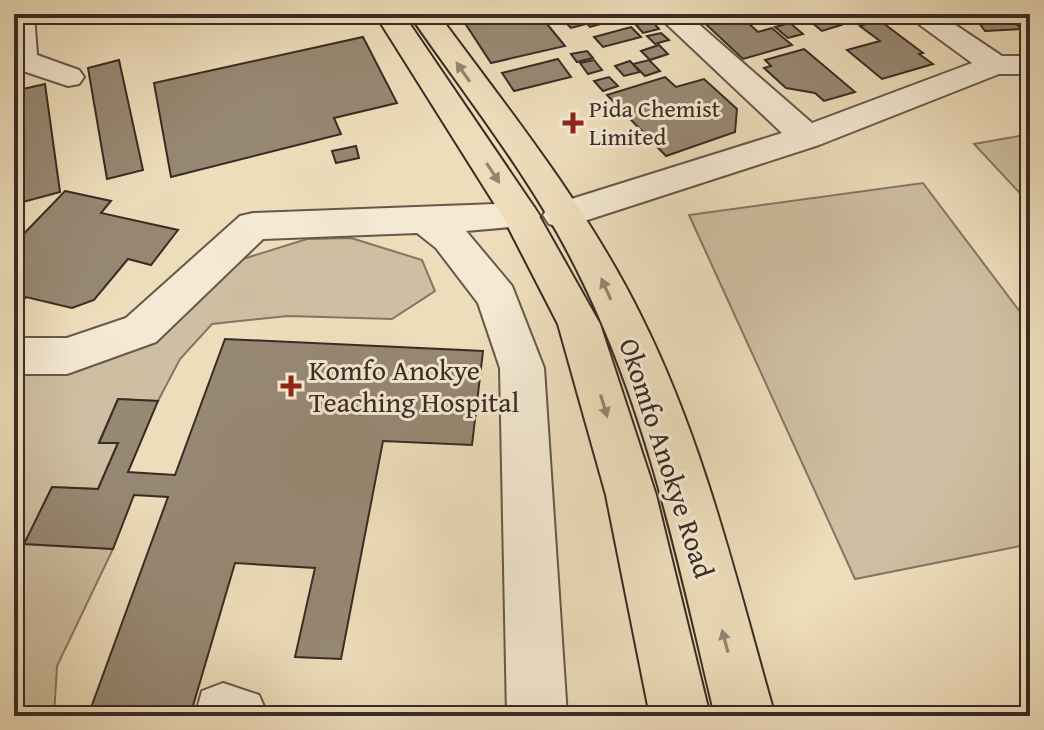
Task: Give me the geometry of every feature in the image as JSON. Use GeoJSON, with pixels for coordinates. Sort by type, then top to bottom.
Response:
{"type":"FeatureCollection","features":[{"type":"Feature","properties":{"kind":"main road","name":"Okomfo Anokye Road"},"geometry":{"type":"LineString","coordinates":[[389,14],[541,215],[597,269],[644,373],[688,507],[745,716]]}},
{"type":"Feature","properties":{"kind":"main road","name":"Okomfo Anokye Road"},"geometry":{"type":"LineString","coordinates":[[423,14],[541,215],[579,324],[631,495],[680,716]]}},
{"type":"Feature","properties":{"kind":"street"},"geometry":{"type":"LineString","coordinates":[[670,14],[807,137]]}},
{"type":"Feature","properties":{"kind":"street"},"geometry":{"type":"LineString","coordinates":[[919,14],[995,65]]}},
{"type":"Feature","properties":{"kind":"street"},"geometry":{"type":"LineString","coordinates":[[24,17],[22,60],[68,77]]}},
{"type":"Feature","properties":{"kind":"street"},"geometry":{"type":"LineString","coordinates":[[14,356],[67,356],[141,330],[253,226],[541,215],[807,137],[995,65],[1030,65]]}},
{"type":"Feature","properties":{"kind":"street"},"geometry":{"type":"LineString","coordinates":[[424,219],[450,238],[497,297],[522,368],[537,716]]}},
{"type":"Feature","properties":{"kind":"shaded area"},"geometry":{"type":"Polygon","coordinates":[[[1030,134],[1030,204],[974,144],[1030,134]]]}},
{"type":"Feature","properties":{"kind":"shaded area"},"geometry":{"type":"Polygon","coordinates":[[[923,183],[1030,325],[1030,544],[855,579],[689,215],[923,183]]]}},
{"type":"Feature","properties":{"kind":"shaded area"},"geometry":{"type":"Polygon","coordinates":[[[351,238],[422,260],[435,291],[392,319],[288,316],[212,324],[180,359],[158,401],[118,399],[99,442],[118,443],[98,489],[52,487],[25,544],[113,549],[57,666],[54,716],[14,716],[14,373],[71,371],[233,262],[307,239],[351,238]]]}},
{"type":"Feature","properties":{"kind":"building"},"geometry":{"type":"Polygon","coordinates":[[[459,14],[539,14],[565,46],[491,63],[459,14]]]}},
{"type":"Feature","properties":{"kind":"building"},"geometry":{"type":"Polygon","coordinates":[[[557,14],[576,14],[586,24],[571,28],[557,14]]]}},
{"type":"Feature","properties":{"kind":"building"},"geometry":{"type":"Polygon","coordinates":[[[578,14],[633,14],[634,15],[590,27],[578,14]]]}},
{"type":"Feature","properties":{"kind":"building"},"geometry":{"type":"Polygon","coordinates":[[[695,14],[753,14],[758,18],[746,21],[758,32],[772,28],[792,45],[743,59],[695,14]]]}},
{"type":"Feature","properties":{"kind":"building"},"geometry":{"type":"Polygon","coordinates":[[[760,14],[779,14],[785,20],[769,24],[760,14]]]}},
{"type":"Feature","properties":{"kind":"building"},"geometry":{"type":"Polygon","coordinates":[[[827,14],[841,25],[822,31],[806,18],[827,14]]]}},
{"type":"Feature","properties":{"kind":"building"},"geometry":{"type":"Polygon","coordinates":[[[833,14],[878,14],[845,23],[833,14]]]}},
{"type":"Feature","properties":{"kind":"building"},"geometry":{"type":"Polygon","coordinates":[[[1009,15],[1021,29],[985,31],[974,16],[1009,15]]]}},
{"type":"Feature","properties":{"kind":"building"},"geometry":{"type":"Polygon","coordinates":[[[879,20],[933,64],[882,79],[847,50],[880,41],[860,26],[879,20]]]}},
{"type":"Feature","properties":{"kind":"building"},"geometry":{"type":"Polygon","coordinates":[[[652,21],[659,29],[643,33],[636,25],[652,21]]]}},
{"type":"Feature","properties":{"kind":"building"},"geometry":{"type":"Polygon","coordinates":[[[790,23],[803,34],[788,38],[775,27],[790,23]]]}},
{"type":"Feature","properties":{"kind":"building"},"geometry":{"type":"Polygon","coordinates":[[[631,27],[641,37],[603,47],[594,37],[631,27]]]}},
{"type":"Feature","properties":{"kind":"building"},"geometry":{"type":"Polygon","coordinates":[[[661,33],[669,40],[655,44],[647,36],[661,33]]]}},
{"type":"Feature","properties":{"kind":"building"},"geometry":{"type":"Polygon","coordinates":[[[363,37],[397,103],[334,118],[341,134],[171,177],[154,83],[363,37]]]}},
{"type":"Feature","properties":{"kind":"building"},"geometry":{"type":"Polygon","coordinates":[[[659,45],[668,54],[650,60],[641,51],[659,45]]]}},
{"type":"Feature","properties":{"kind":"building"},"geometry":{"type":"Polygon","coordinates":[[[804,49],[855,92],[824,101],[815,93],[786,88],[764,68],[771,66],[765,60],[804,49]]]}},
{"type":"Feature","properties":{"kind":"building"},"geometry":{"type":"Polygon","coordinates":[[[587,51],[593,58],[577,62],[571,54],[587,51]]]}},
{"type":"Feature","properties":{"kind":"building"},"geometry":{"type":"Polygon","coordinates":[[[558,59],[571,77],[514,91],[502,73],[558,59]]]}},
{"type":"Feature","properties":{"kind":"building"},"geometry":{"type":"Polygon","coordinates":[[[119,60],[143,170],[107,179],[88,68],[119,60]]]}},
{"type":"Feature","properties":{"kind":"building"},"geometry":{"type":"Polygon","coordinates":[[[594,60],[602,70],[588,74],[580,63],[594,60]]]}},
{"type":"Feature","properties":{"kind":"building"},"geometry":{"type":"Polygon","coordinates":[[[649,60],[660,71],[645,76],[633,64],[649,60]]]}},
{"type":"Feature","properties":{"kind":"building"},"geometry":{"type":"Polygon","coordinates":[[[630,61],[640,72],[624,76],[615,66],[630,61]]]}},
{"type":"Feature","properties":{"kind":"building"},"geometry":{"type":"Polygon","coordinates":[[[609,77],[618,86],[603,91],[594,81],[609,77]]]}},
{"type":"Feature","properties":{"kind":"building"},"geometry":{"type":"Polygon","coordinates":[[[665,77],[676,87],[704,79],[737,109],[735,132],[666,156],[607,95],[665,77]]]}},
{"type":"Feature","properties":{"kind":"building"},"geometry":{"type":"Polygon","coordinates":[[[45,84],[60,192],[23,202],[14,91],[45,84]]]}},
{"type":"Feature","properties":{"kind":"building"},"geometry":{"type":"Polygon","coordinates":[[[356,146],[359,158],[336,163],[332,151],[356,146]]]}},
{"type":"Feature","properties":{"kind":"building"},"geometry":{"type":"Polygon","coordinates":[[[65,191],[111,201],[101,213],[178,230],[151,265],[128,259],[94,300],[72,308],[26,297],[14,310],[14,244],[65,191]]]}},
{"type":"Feature","properties":{"kind":"building"},"geometry":{"type":"Polygon","coordinates":[[[225,339],[483,351],[472,445],[383,441],[341,659],[295,657],[315,568],[235,563],[190,716],[88,716],[168,497],[134,495],[113,549],[24,544],[52,487],[98,489],[118,443],[99,443],[118,399],[158,401],[128,472],[175,475],[225,339]]]}},
{"type":"Feature","properties":{"kind":"place","name":"Pida Chemist Limited"},"geometry":{"type":"Point","coordinates":[573,123]}},
{"type":"Feature","properties":{"kind":"place","name":"Komfo Anokye Teaching Hospital"},"geometry":{"type":"Point","coordinates":[291,386]}}]}
